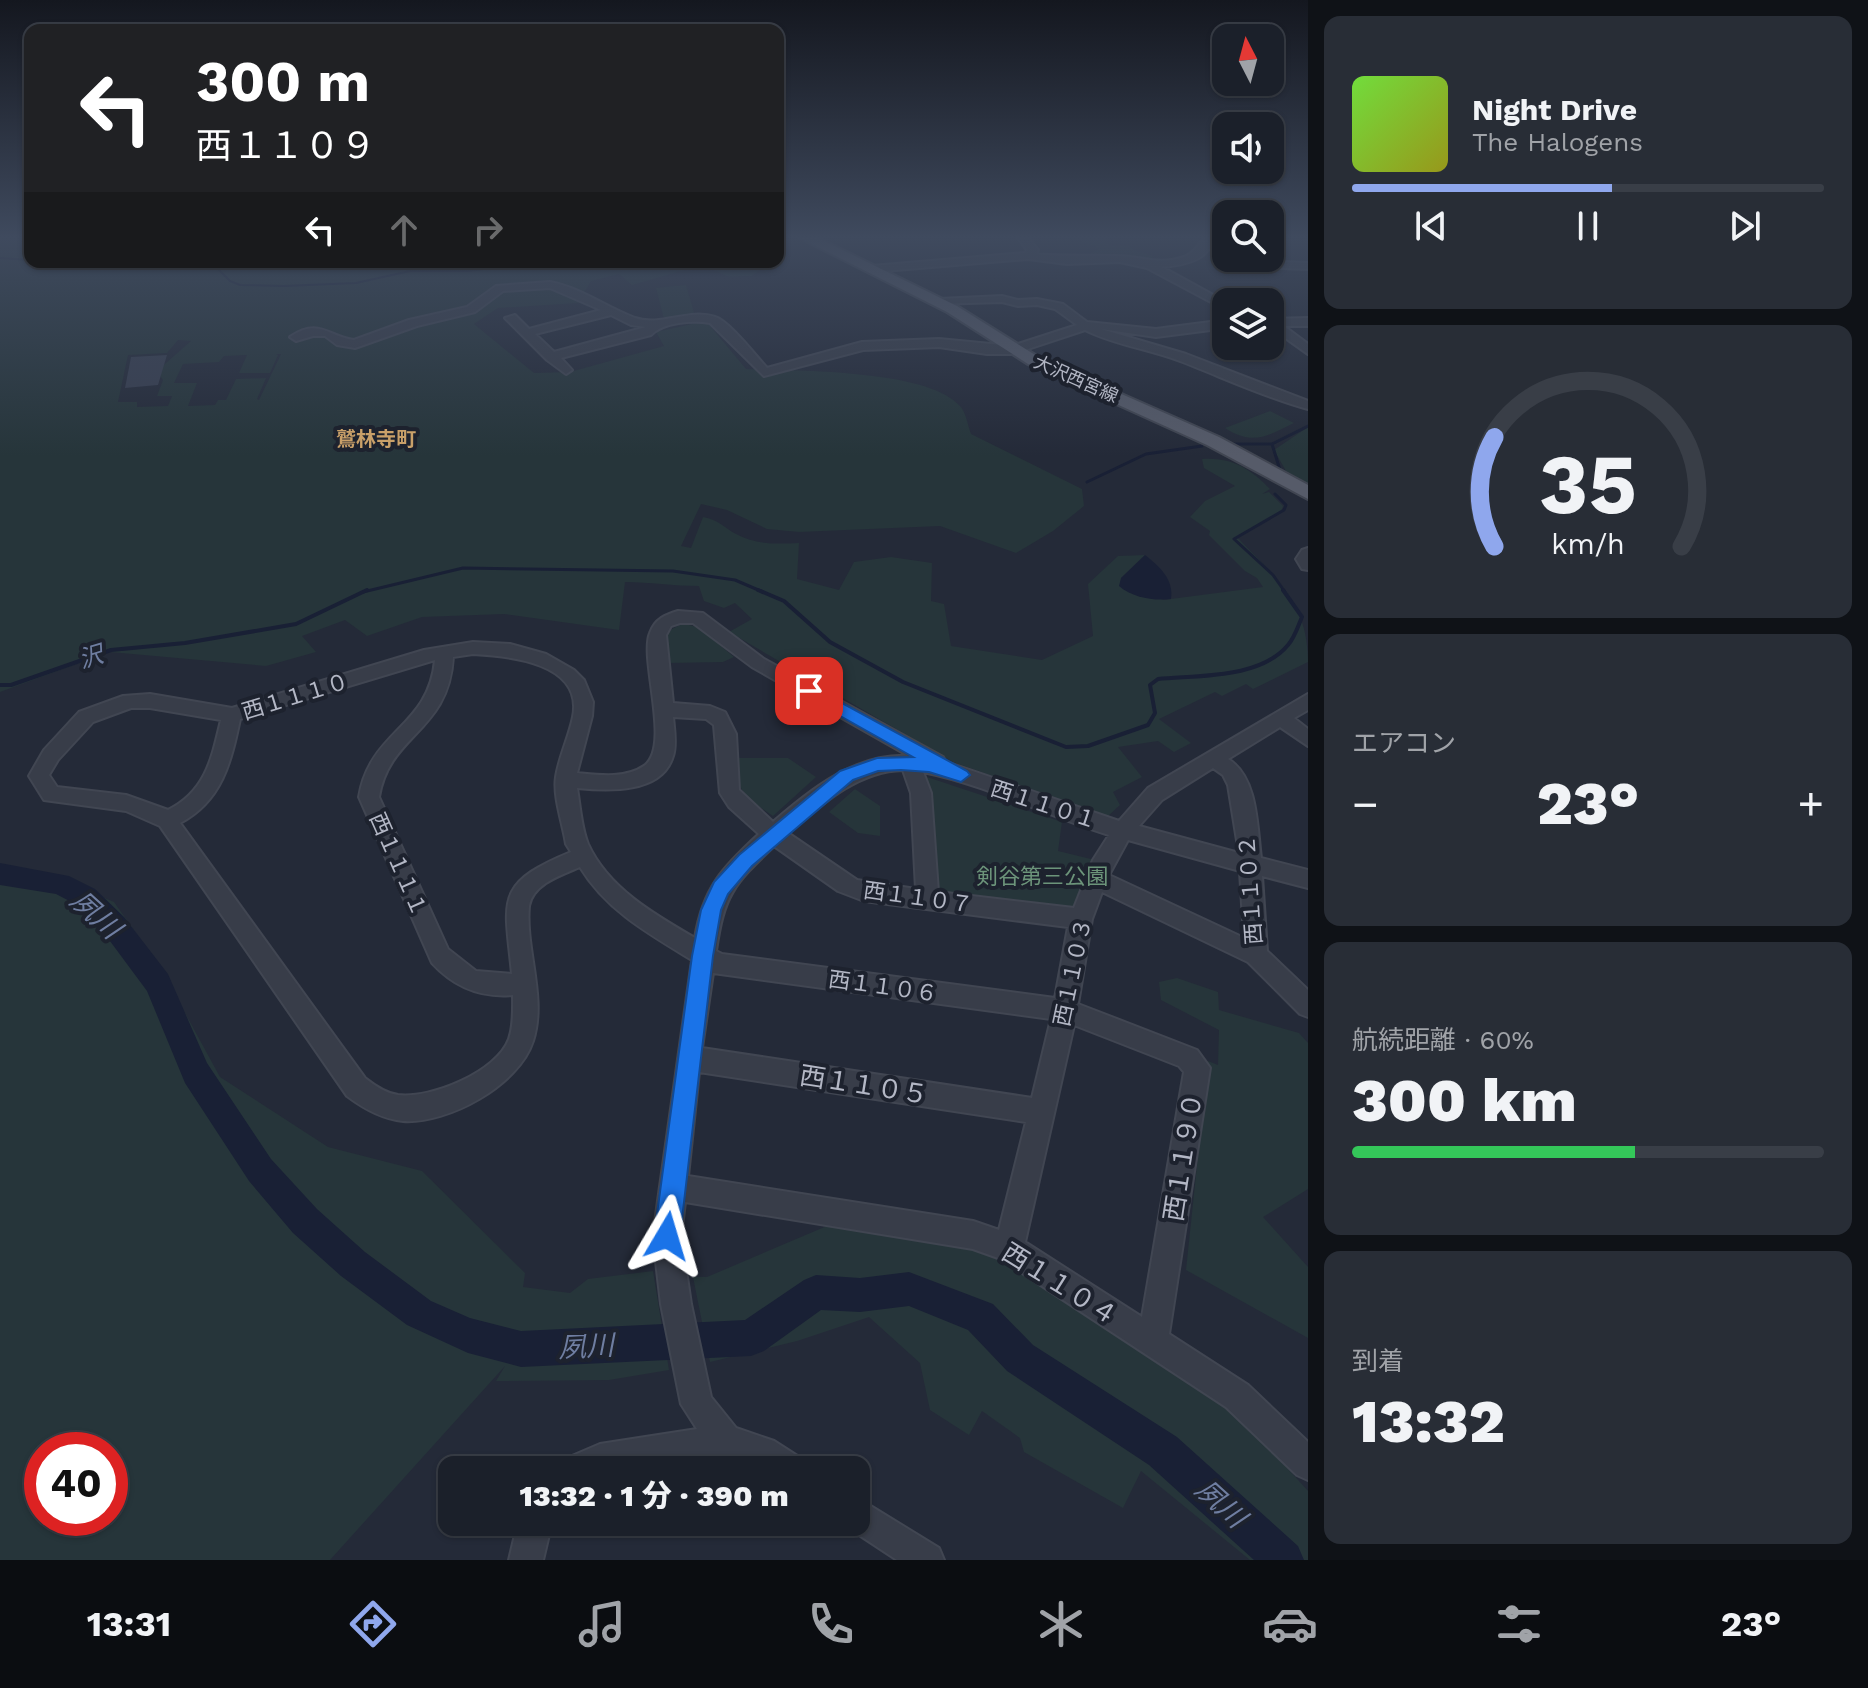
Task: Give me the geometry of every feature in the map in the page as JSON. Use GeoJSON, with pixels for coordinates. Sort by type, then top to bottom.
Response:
{"type":"FeatureCollection","features":[{"type":"Feature","properties":{"kind":"main road","name":"大沢西宮線"},"geometry":{"type":"LineString","coordinates":[[951,310],[1013,350],[1213,441],[1308,493]]}},
{"type":"Feature","properties":{"kind":"main road","name":"大沢西宮線"},"geometry":{"type":"LineString","coordinates":[[1266,470],[1308,503]]}},
{"type":"Feature","properties":{"kind":"street"},"geometry":{"type":"LineString","coordinates":[[296,337],[312,332],[328,333],[341,342],[355,344],[413,323],[471,310]]}},
{"type":"Feature","properties":{"kind":"street"},"geometry":{"type":"LineString","coordinates":[[605,310],[635,322],[655,324],[702,318],[714,320],[764,372],[862,346],[939,343],[987,350],[1013,350],[1084,325],[1156,333],[1212,326]]}},
{"type":"Feature","properties":{"kind":"street"},"geometry":{"type":"LineString","coordinates":[[1064,310],[1084,325],[1128,343],[1182,357],[1308,405]]}},
{"type":"Feature","properties":{"kind":"street"},"geometry":{"type":"LineString","coordinates":[[526,333],[609,312]]}},
{"type":"Feature","properties":{"kind":"street"},"geometry":{"type":"LineString","coordinates":[[511,318],[566,370]]}},
{"type":"Feature","properties":{"kind":"street"},"geometry":{"type":"LineString","coordinates":[[1284,323],[1308,322]]}},
{"type":"Feature","properties":{"kind":"street"},"geometry":{"type":"LineString","coordinates":[[551,357],[647,332],[655,324]]}},
{"type":"Feature","properties":{"kind":"street"},"geometry":{"type":"LineString","coordinates":[[1284,332],[1308,350]]}},
{"type":"Feature","properties":{"kind":"street"},"geometry":{"type":"LineString","coordinates":[[1308,553],[1304,559],[1308,565]]}},
{"type":"Feature","properties":{"kind":"street"},"geometry":{"type":"LineString","coordinates":[[565,779],[618,782],[653,771],[664,755],[664,710],[657,635],[665,622],[678,617],[697,617],[758,663],[961,775]]}},
{"type":"Feature","properties":{"kind":"street","name":"西１１１０"},"geometry":{"type":"LineString","coordinates":[[167,820],[154,810],[127,803],[51,794],[39,776],[51,755],[86,717],[130,701],[150,701],[232,715],[444,652],[473,648],[510,650],[540,658],[568,674],[578,685],[584,702],[583,716],[565,779],[570,820],[583,856],[620,902],[703,956]]}},
{"type":"Feature","properties":{"kind":"street","name":"西１１１１"},"geometry":{"type":"LineString","coordinates":[[444,652],[441,685],[433,704],[386,752],[370,779],[369,797],[440,956],[455,974],[488,984],[508,986],[524,983]]}},
{"type":"Feature","properties":{"kind":"street","name":"西１１０３"},"geometry":{"type":"LineString","coordinates":[[1009,1248],[1065,1010],[1081,919],[1104,860],[1124,829],[1155,794],[1308,701]]}},
{"type":"Feature","properties":{"kind":"street","name":"西１１０７"},"geometry":{"type":"LineString","coordinates":[[664,710],[707,711],[719,716],[728,728],[730,793],[742,807],[801,854],[857,890],[1081,919]]}},
{"type":"Feature","properties":{"kind":"street"},"geometry":{"type":"LineString","coordinates":[[232,715],[216,781],[206,796],[187,812],[167,820],[356,1087],[370,1098],[392,1108],[419,1110],[476,1089],[507,1067],[526,1031],[518,933],[521,894],[532,880],[583,856]]}},
{"type":"Feature","properties":{"kind":"street"},"geometry":{"type":"LineString","coordinates":[[1280,717],[1308,739]]}},
{"type":"Feature","properties":{"kind":"street","name":"西１１０２"},"geometry":{"type":"LineString","coordinates":[[1096,879],[1256,955],[1252,864],[1238,783],[1230,769],[1212,759]]}},
{"type":"Feature","properties":{"kind":"street"},"geometry":{"type":"LineString","coordinates":[[910,763],[921,793],[927,898]]}},
{"type":"Feature","properties":{"kind":"street","name":"西１１０１"},"geometry":{"type":"LineString","coordinates":[[726,1441],[697,1404],[676,1304],[667,1236],[688,1058],[711,910],[721,888],[776,833],[847,775],[877,765],[910,763],[930,765],[1064,812],[1308,879]]}},
{"type":"Feature","properties":{"kind":"street"},"geometry":{"type":"LineString","coordinates":[[1256,955],[1308,1006]]}},
{"type":"Feature","properties":{"kind":"street","name":"西１１０６"},"geometry":{"type":"LineString","coordinates":[[703,956],[718,964],[1065,1010]]}},
{"type":"Feature","properties":{"kind":"street","name":"西１１９０"},"geometry":{"type":"LineString","coordinates":[[1065,1010],[1188,1058],[1197,1068],[1153,1342]]}},
{"type":"Feature","properties":{"kind":"street","name":"西１１０５"},"geometry":{"type":"LineString","coordinates":[[688,1058],[1041,1112]]}},
{"type":"Feature","properties":{"kind":"street","name":"西１１０４"},"geometry":{"type":"LineString","coordinates":[[674,1187],[973,1235],[1009,1248],[1237,1396],[1308,1464]]}},
{"type":"Feature","properties":{"kind":"street"},"geometry":{"type":"LineString","coordinates":[[627,1456],[726,1441],[769,1456]]}},
{"type":"Feature","properties":{"kind":"street"},"geometry":{"type":"LineString","coordinates":[[870,1522],[927,1560]]}},
{"type":"Feature","properties":{"kind":"street"},"geometry":{"type":"LineString","coordinates":[[526,1560],[532,1536]]}},
{"type":"Feature","properties":{"kind":"green space"},"geometry":{"type":"Polygon","coordinates":[[[0,310],[495,310],[474,324],[534,373],[570,372],[664,346],[656,332],[706,321],[746,369],[859,374],[920,385],[943,394],[960,406],[971,434],[1082,489],[1084,506],[1053,531],[1016,553],[940,526],[799,532],[767,529],[727,510],[701,504],[681,546],[691,548],[703,517],[751,540],[799,543],[797,579],[839,590],[854,562],[891,557],[932,563],[931,601],[944,604],[951,646],[1042,660],[1093,636],[1088,584],[1118,556],[1145,555],[1121,578],[1163,600],[1263,587],[1209,535],[1210,531],[1190,517],[1205,501],[1235,486],[1204,468],[1202,459],[1231,462],[1255,475],[1270,489],[1262,494],[1269,492],[1283,506],[1281,512],[1237,537],[1276,578],[1296,607],[1307,641],[1308,662],[1253,689],[1246,684],[1222,696],[1215,692],[1159,719],[1191,743],[1174,752],[1158,741],[1118,747],[1142,777],[1113,792],[1120,805],[1107,817],[953,762],[729,632],[752,619],[735,603],[724,608],[704,601],[699,586],[625,582],[619,630],[504,614],[422,617],[367,636],[345,620],[302,636],[316,652],[266,666],[110,652],[0,692],[0,310]],[[178,340],[167,353],[128,355],[118,402],[137,402],[137,407],[168,406],[172,396],[157,396],[163,380],[157,371],[191,341],[178,340]],[[276,354],[270,373],[239,373],[247,355],[224,356],[219,362],[183,364],[174,383],[197,383],[188,406],[215,405],[218,400],[226,400],[236,379],[266,378],[259,400],[281,354],[276,354]]]}},
{"type":"Feature","properties":{"kind":"green space"},"geometry":{"type":"Polygon","coordinates":[[[662,310],[693,310],[695,316],[664,319],[662,310]]]}},
{"type":"Feature","properties":{"kind":"green space"},"geometry":{"type":"Polygon","coordinates":[[[1270,411],[1294,423],[1268,435],[1252,438],[1225,428],[1270,411]]]}},
{"type":"Feature","properties":{"kind":"green space"},"geometry":{"type":"Polygon","coordinates":[[[1308,427],[1308,484],[1286,471],[1274,450],[1308,427]]]}},
{"type":"Feature","properties":{"kind":"green space"},"geometry":{"type":"Polygon","coordinates":[[[684,624],[698,627],[734,657],[723,662],[668,663],[668,634],[684,624]]]}},
{"type":"Feature","properties":{"kind":"green space"},"geometry":{"type":"Polygon","coordinates":[[[737,758],[788,758],[816,777],[773,816],[744,793],[737,758]]]}},
{"type":"Feature","properties":{"kind":"green space","name":"剣谷第三公園"},"geometry":{"type":"Polygon","coordinates":[[[921,775],[1062,822],[1058,851],[1095,860],[1078,907],[943,893],[935,888],[921,775]]]}},
{"type":"Feature","properties":{"kind":"green space"},"geometry":{"type":"Polygon","coordinates":[[[855,789],[880,806],[880,836],[858,833],[829,812],[855,789]]]}},
{"type":"Feature","properties":{"kind":"green space"},"geometry":{"type":"Polygon","coordinates":[[[0,866],[45,873],[114,902],[160,967],[220,1077],[328,1147],[422,1171],[525,1273],[523,1287],[570,1293],[588,1279],[653,1271],[669,1370],[609,1380],[496,1381],[505,1366],[330,1560],[0,1560],[0,866]]]}},
{"type":"Feature","properties":{"kind":"green space"},"geometry":{"type":"Polygon","coordinates":[[[1177,978],[1218,992],[1219,1010],[1299,1033],[1308,1043],[1308,1189],[1263,1217],[1308,1267],[1308,1338],[1186,1270],[1208,1061],[1218,1065],[1219,1030],[1161,1000],[1159,982],[1177,978]]]}},
{"type":"Feature","properties":{"kind":"green space"},"geometry":{"type":"Polygon","coordinates":[[[834,1223],[969,1240],[1003,1258],[1233,1408],[1308,1491],[1308,1560],[1250,1560],[1141,1471],[1123,1508],[1024,1452],[1020,1438],[982,1411],[969,1435],[930,1410],[920,1363],[869,1317],[797,1341],[710,1362],[693,1277],[707,1277],[834,1223]]]}},
{"type":"Feature","properties":{"kind":"water"},"geometry":{"type":"Polygon","coordinates":[[[1145,555],[1168,579],[1171,599],[1144,598],[1119,586],[1121,578],[1145,555]]]}},
{"type":"Feature","properties":{"kind":"building"},"geometry":{"type":"Polygon","coordinates":[[[167,355],[158,385],[125,388],[131,357],[167,355]]]}},
{"type":"Feature","properties":{"kind":"waterway"},"geometry":{"type":"LineString","coordinates":[[1272,444],[1308,426]]}},
{"type":"Feature","properties":{"kind":"waterway"},"geometry":{"type":"LineString","coordinates":[[1230,444],[1272,444]]}},
{"type":"Feature","properties":{"kind":"waterway"},"geometry":{"type":"LineString","coordinates":[[1272,444],[1280,470]]}},
{"type":"Feature","properties":{"kind":"waterway"},"geometry":{"type":"LineString","coordinates":[[1087,482],[1146,454],[1202,446]]}},
{"type":"Feature","properties":{"kind":"waterway"},"geometry":{"type":"LineString","coordinates":[[1275,494],[1286,505],[1284,510],[1234,539],[1273,575],[1285,592]]}},
{"type":"Feature","properties":{"kind":"waterway"},"geometry":{"type":"LineString","coordinates":[[363,592],[463,568],[673,571],[735,580],[763,592]]}},
{"type":"Feature","properties":{"kind":"waterway","name":"沢"},"geometry":{"type":"LineString","coordinates":[[0,685],[11,685],[111,650],[185,643],[296,624],[367,590]]}},
{"type":"Feature","properties":{"kind":"waterway"},"geometry":{"type":"LineString","coordinates":[[758,590],[784,601],[830,642],[903,682],[1066,747],[1088,746],[1148,725],[1155,713],[1150,685],[1158,679],[1245,670],[1276,656],[1290,642],[1302,617],[1283,590]]}},
{"type":"Feature","properties":{"kind":"waterway","name":"夙川"},"geometry":{"type":"LineString","coordinates":[[0,874],[60,884],[86,897],[114,925],[158,983],[196,1073],[260,1170],[305,1221],[353,1264],[419,1313],[468,1335],[521,1349],[751,1338],[816,1292],[860,1295],[909,1289],[980,1317],[1020,1358],[1163,1451],[1284,1560]]}},
{"type":"Feature","properties":{"kind":"district","name":"鷲林寺町"},"geometry":{"type":"Point","coordinates":[376,439]}},
{"type":"Feature","properties":{"kind":"route"},"geometry":{"type":"LineString","coordinates":[[667,1236],[703,956],[711,910],[721,888],[776,833],[847,775],[877,765],[901,763],[930,765],[961,775],[809,691]]}}]}
